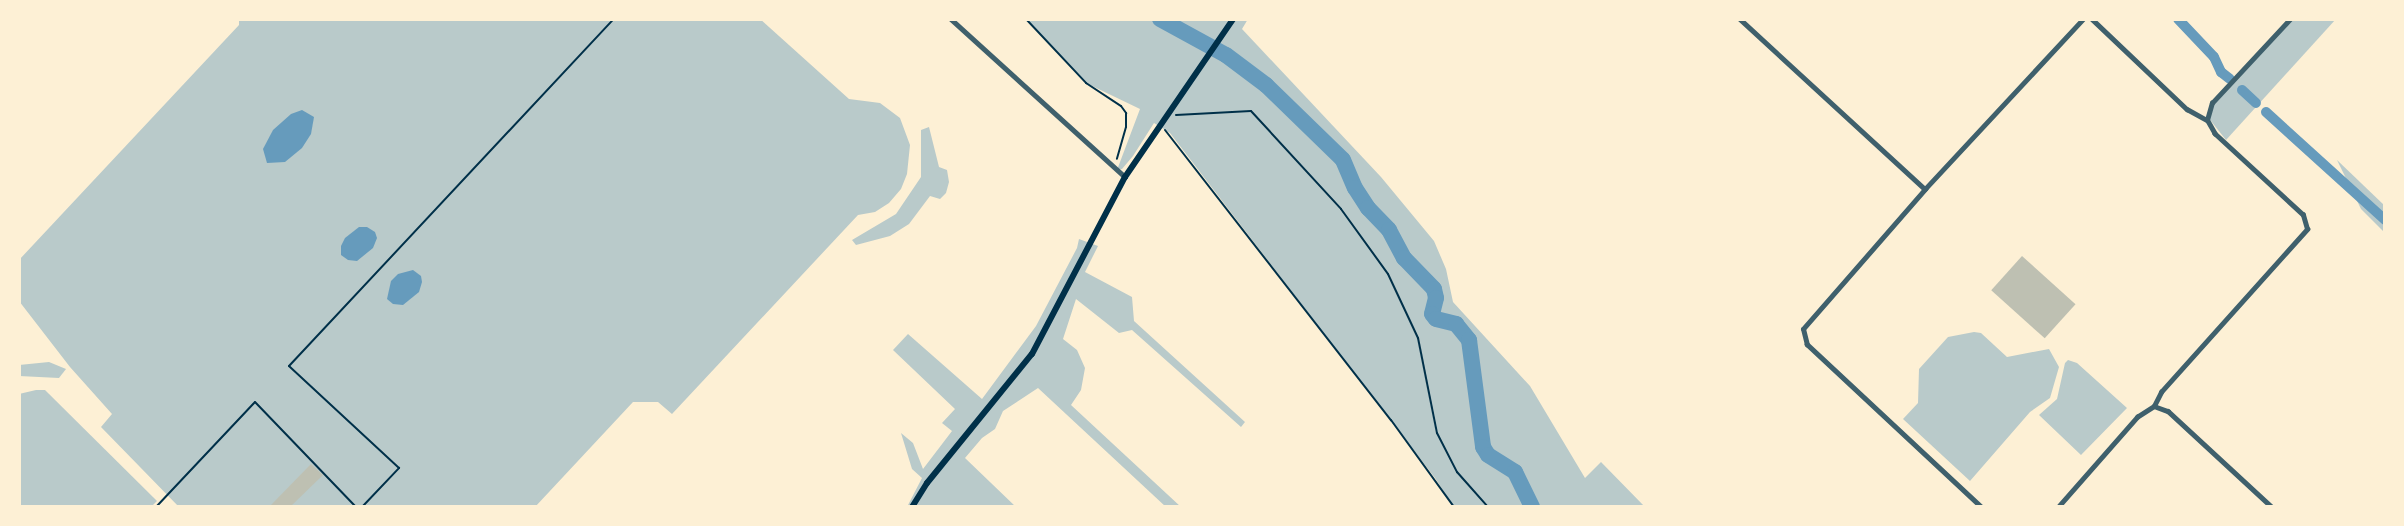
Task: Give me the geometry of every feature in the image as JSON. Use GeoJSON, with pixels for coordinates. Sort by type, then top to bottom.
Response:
{"type":"FeatureCollection","features":[{"type":"Feature","properties":{"kind":"main road"},"geometry":{"type":"LineString","coordinates":[[912,507],[927,483],[1032,354],[1125,177],[1233,20]]}},
{"type":"Feature","properties":{"kind":"street"},"geometry":{"type":"LineString","coordinates":[[951,19],[1125,177]]}},
{"type":"Feature","properties":{"kind":"street"},"geometry":{"type":"LineString","coordinates":[[1740,19],[1925,190]]}},
{"type":"Feature","properties":{"kind":"street"},"geometry":{"type":"LineString","coordinates":[[1981,507],[1807,345],[1803,329],[1925,190],[2083,19]]}},
{"type":"Feature","properties":{"kind":"street"},"geometry":{"type":"LineString","coordinates":[[2058,507],[2137,417],[2154,406],[2161,392],[2307,229],[2303,215],[2215,134],[2207,120],[2187,109],[2092,19]]}},
{"type":"Feature","properties":{"kind":"street"},"geometry":{"type":"LineString","coordinates":[[2207,120],[2212,103],[2290,19]]}},
{"type":"Feature","properties":{"kind":"street"},"geometry":{"type":"LineString","coordinates":[[2154,406],[2168,411],[2272,507]]}},
{"type":"Feature","properties":{"kind":"path"},"geometry":{"type":"LineString","coordinates":[[362,507],[399,468],[289,366],[614,19]]}},
{"type":"Feature","properties":{"kind":"path"},"geometry":{"type":"LineString","coordinates":[[1026,19],[1086,83],[1121,106],[1126,113],[1126,127],[1116,166]]}},
{"type":"Feature","properties":{"kind":"path"},"geometry":{"type":"LineString","coordinates":[[1168,112],[1191,116],[1251,111],[1341,209],[1388,274],[1418,338],[1437,433],[1457,472],[1488,507]]}},
{"type":"Feature","properties":{"kind":"path"},"geometry":{"type":"LineString","coordinates":[[1159,125],[1182,148],[1435,478],[1454,507]]}},
{"type":"Feature","properties":{"kind":"path"},"geometry":{"type":"LineString","coordinates":[[156,507],[255,402],[356,507]]}},
{"type":"Feature","properties":{"kind":"shaded area"},"geometry":{"type":"Polygon","coordinates":[[[239,19],[760,19],[849,99],[880,103],[900,118],[910,145],[907,174],[901,189],[889,203],[875,212],[858,215],[672,414],[658,402],[633,402],[535,507],[179,507],[101,427],[112,414],[70,367],[19,301],[19,260],[239,25],[239,19]]]}},
{"type":"Feature","properties":{"kind":"shaded area"},"geometry":{"type":"Polygon","coordinates":[[[1027,19],[1248,19],[1242,29],[1381,177],[1434,241],[1446,269],[1453,302],[1530,386],[1585,478],[1601,462],[1645,507],[1454,507],[1435,478],[1170,133],[1154,123],[1133,156],[1122,169],[1117,170],[1140,109],[1086,83],[1027,19]]]}},
{"type":"Feature","properties":{"kind":"shaded area"},"geometry":{"type":"Polygon","coordinates":[[[2290,19],[2336,19],[2226,140],[2207,116],[2209,108],[2290,19]]]}},
{"type":"Feature","properties":{"kind":"shaded area"},"geometry":{"type":"Polygon","coordinates":[[[929,127],[939,167],[947,170],[949,182],[946,193],[940,199],[930,196],[909,224],[890,236],[856,245],[852,240],[896,214],[921,177],[921,130],[929,127]]]}},
{"type":"Feature","properties":{"kind":"shaded area"},"geometry":{"type":"Polygon","coordinates":[[[2337,160],[2385,206],[2385,233],[2361,209],[2337,160]]]}},
{"type":"Feature","properties":{"kind":"shaded area"},"geometry":{"type":"Polygon","coordinates":[[[1079,239],[1098,246],[1085,272],[1132,297],[1134,321],[1245,422],[1241,427],[1132,330],[1119,333],[1076,299],[1063,339],[1077,350],[1085,368],[1081,390],[1071,405],[1181,507],[1166,507],[1038,388],[1003,411],[995,429],[982,438],[965,458],[1016,507],[907,507],[922,478],[912,469],[901,433],[913,443],[923,469],[952,431],[942,423],[955,409],[893,350],[908,334],[982,399],[1036,326],[1077,248],[1079,239]]]}},
{"type":"Feature","properties":{"kind":"shaded area"},"geometry":{"type":"Polygon","coordinates":[[[1981,333],[2007,357],[2049,349],[2059,367],[2050,398],[2030,412],[1970,481],[1903,419],[1918,403],[1919,369],[1948,337],[1981,333]]]}},
{"type":"Feature","properties":{"kind":"shaded area"},"geometry":{"type":"Polygon","coordinates":[[[2068,360],[2077,363],[2127,408],[2081,455],[2039,415],[2057,399],[2068,360]]]}},
{"type":"Feature","properties":{"kind":"shaded area"},"geometry":{"type":"Polygon","coordinates":[[[49,362],[66,369],[59,378],[19,376],[19,365],[49,362]]]}},
{"type":"Feature","properties":{"kind":"shaded area"},"geometry":{"type":"Polygon","coordinates":[[[45,390],[157,501],[151,507],[19,507],[19,394],[45,390]]]}},
{"type":"Feature","properties":{"kind":"water"},"geometry":{"type":"Polygon","coordinates":[[[302,110],[314,117],[311,134],[302,148],[285,162],[267,163],[263,149],[273,130],[291,114],[302,110]]]}},
{"type":"Feature","properties":{"kind":"water"},"geometry":{"type":"Polygon","coordinates":[[[359,227],[367,227],[375,232],[377,238],[373,248],[357,261],[348,260],[341,255],[341,246],[345,238],[359,227]]]}},
{"type":"Feature","properties":{"kind":"water"},"geometry":{"type":"Polygon","coordinates":[[[413,270],[421,276],[419,292],[403,305],[393,304],[387,299],[391,281],[398,274],[413,270]]]}},
{"type":"Feature","properties":{"kind":"building"},"geometry":{"type":"Polygon","coordinates":[[[2022,256],[2076,304],[2045,338],[1991,290],[2022,256]]]}},
{"type":"Feature","properties":{"kind":"building"},"geometry":{"type":"Polygon","coordinates":[[[311,464],[323,475],[290,507],[269,507],[311,464]]]}},
{"type":"Feature","properties":{"kind":"waterway"},"geometry":{"type":"LineString","coordinates":[[1160,19],[1226,55],[1266,85],[1343,160],[1355,188],[1368,208],[1389,230],[1404,258],[1434,289],[1436,298],[1432,314],[1436,319],[1456,324],[1469,340],[1483,447],[1488,455],[1515,472],[1532,507]]}},
{"type":"Feature","properties":{"kind":"waterway"},"geometry":{"type":"LineString","coordinates":[[2178,19],[2214,57],[2221,72],[2230,79]]}},
{"type":"Feature","properties":{"kind":"waterway"},"geometry":{"type":"LineString","coordinates":[[2242,90],[2256,103]]}},
{"type":"Feature","properties":{"kind":"waterway"},"geometry":{"type":"LineString","coordinates":[[2266,112],[2385,220]]}}]}
